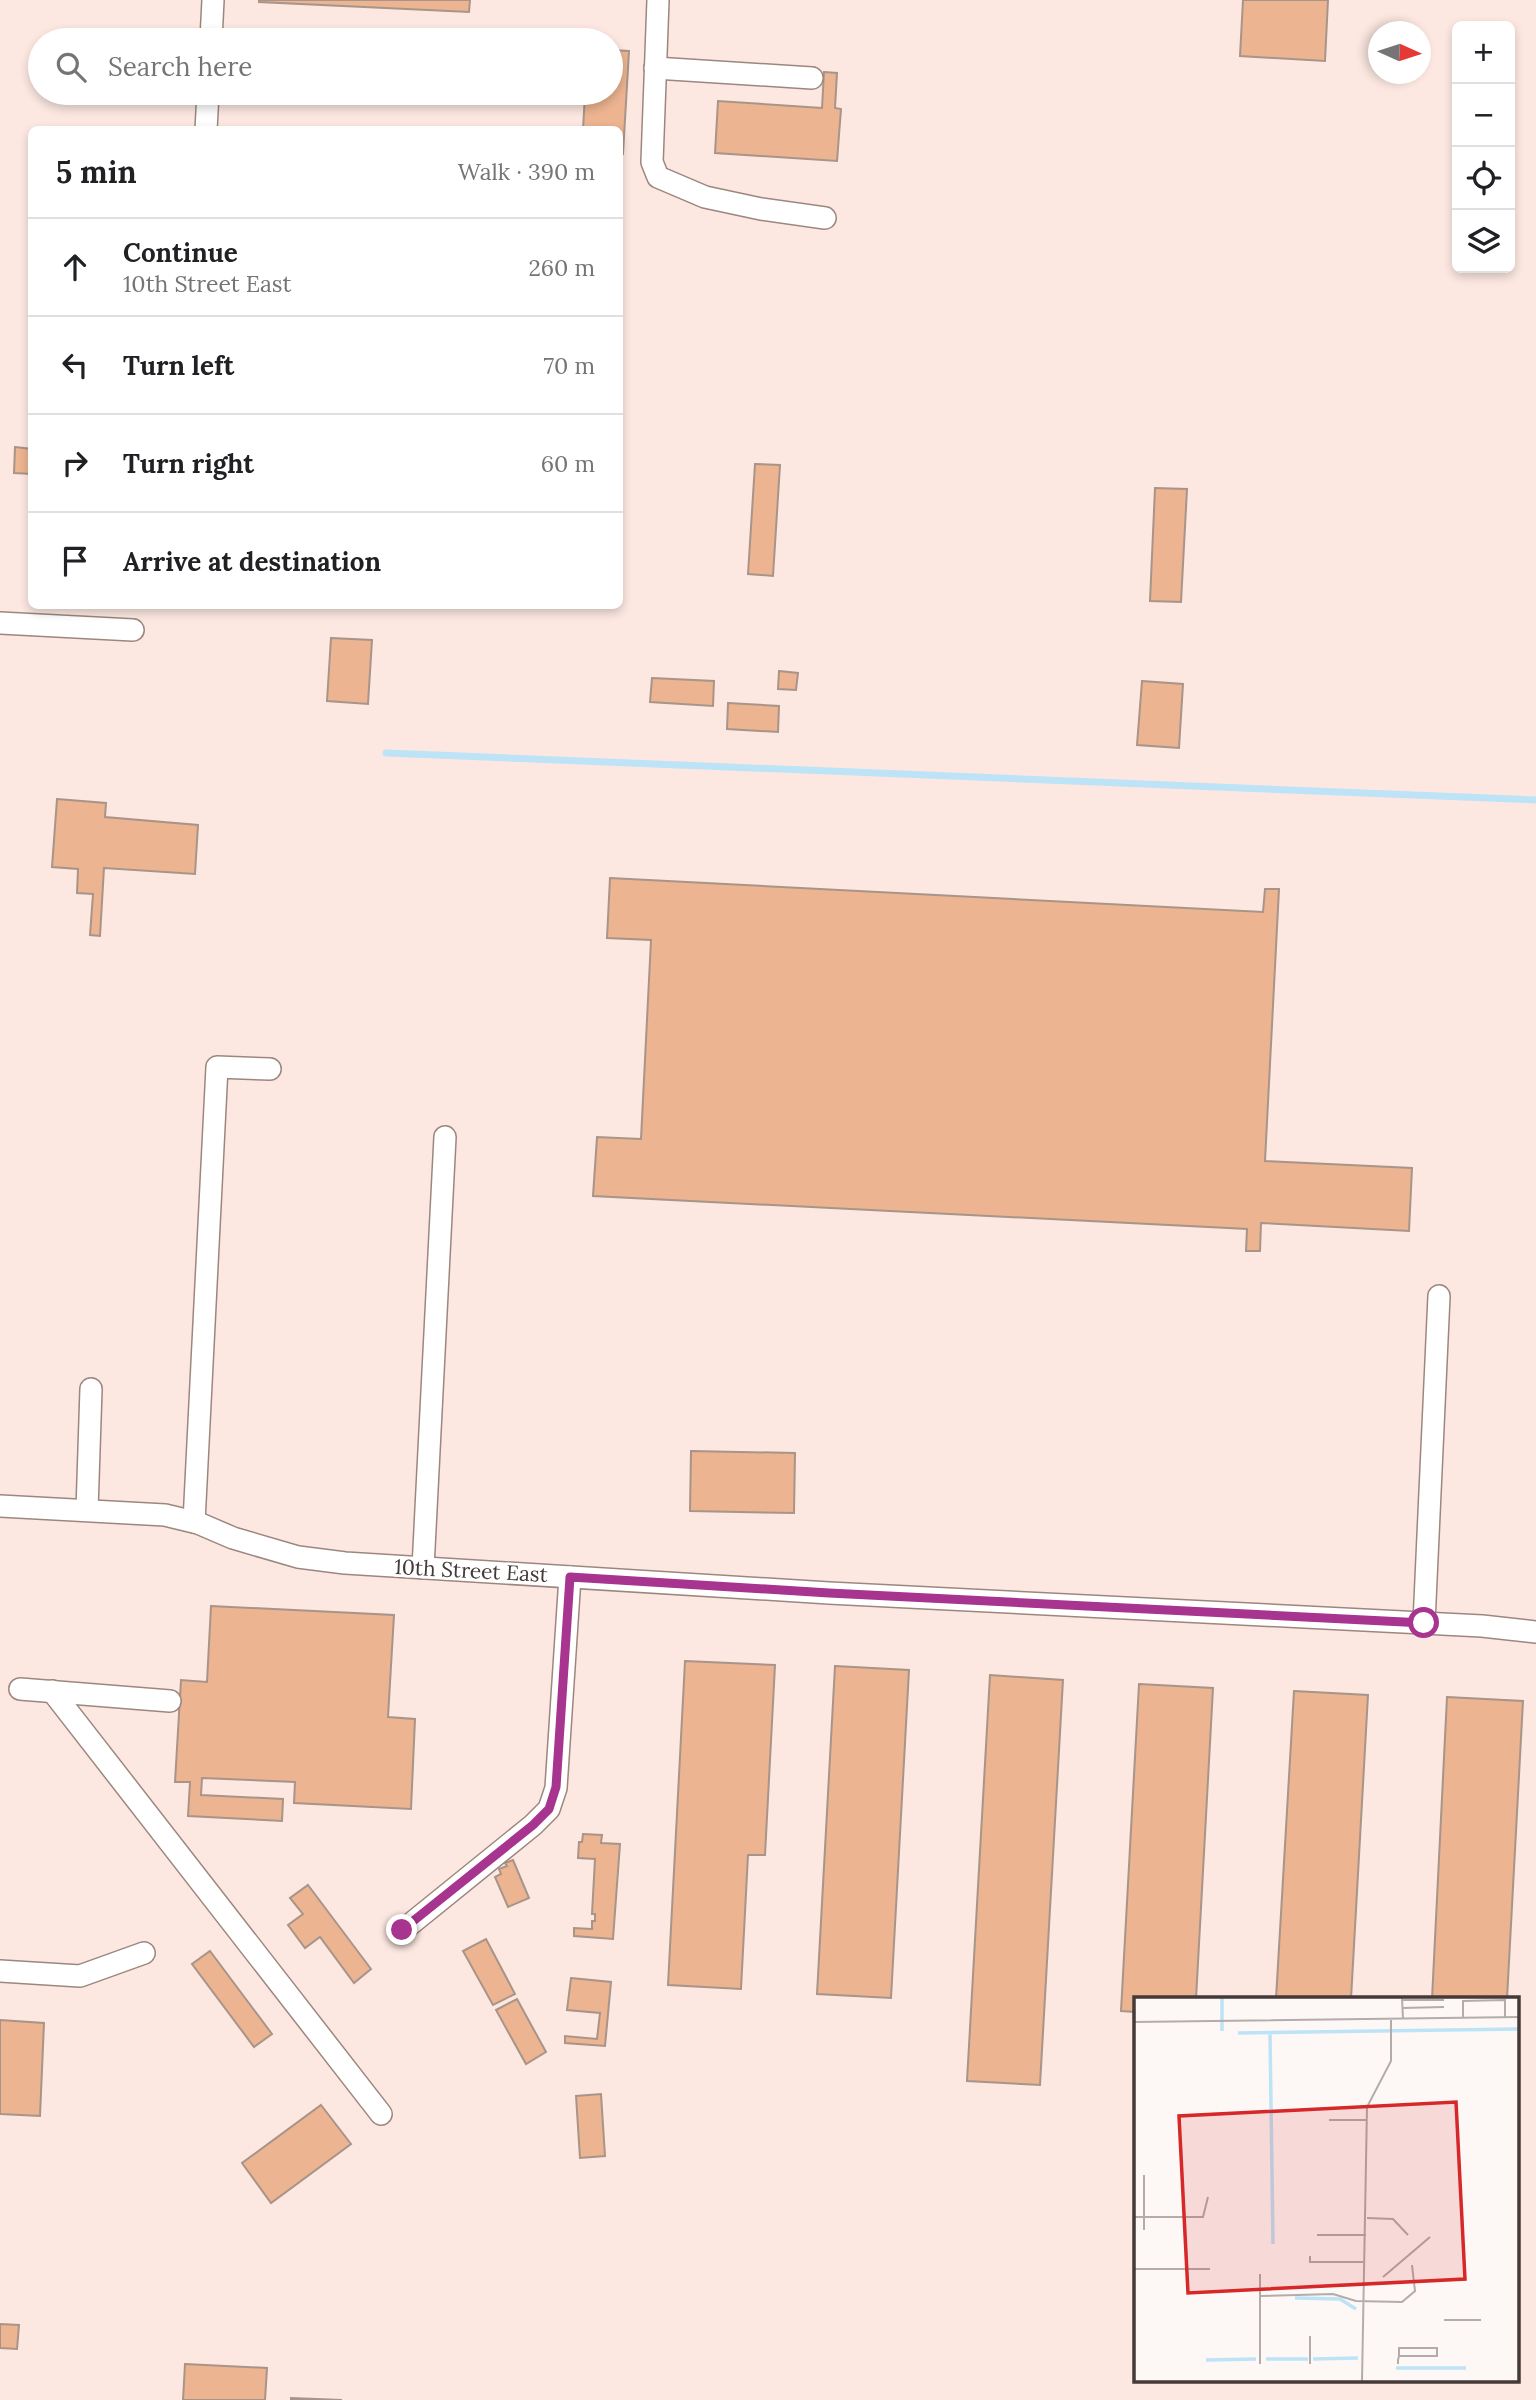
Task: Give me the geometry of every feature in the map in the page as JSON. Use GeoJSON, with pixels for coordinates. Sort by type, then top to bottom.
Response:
{"type":"FeatureCollection","features":[{"type":"Feature","properties":{"kind":"street"},"geometry":{"type":"LineString","coordinates":[[212,28],[213,0]]}},
{"type":"Feature","properties":{"kind":"street"},"geometry":{"type":"LineString","coordinates":[[659,0],[652,162],[658,177],[705,197],[761,209],[825,218]]}},
{"type":"Feature","properties":{"kind":"street"},"geometry":{"type":"LineString","coordinates":[[655,68],[812,78]]}},
{"type":"Feature","properties":{"kind":"street"},"geometry":{"type":"LineString","coordinates":[[206,126],[207,105]]}},
{"type":"Feature","properties":{"kind":"street"},"geometry":{"type":"LineString","coordinates":[[0,623],[133,630]]}},
{"type":"Feature","properties":{"kind":"street"},"geometry":{"type":"LineString","coordinates":[[194,1522],[217,1067],[270,1069]]}},
{"type":"Feature","properties":{"kind":"street"},"geometry":{"type":"LineString","coordinates":[[424,1568],[444,1137]]}},
{"type":"Feature","properties":{"kind":"street"},"geometry":{"type":"LineString","coordinates":[[1424,1623],[1439,1296]]}},
{"type":"Feature","properties":{"kind":"street"},"geometry":{"type":"LineString","coordinates":[[86,1510],[91,1389]]}},
{"type":"Feature","properties":{"kind":"street","name":"10th Street East"},"geometry":{"type":"LineString","coordinates":[[0,1506],[165,1515],[298,1557],[424,1568],[829,1593],[1424,1623],[1536,1632]]}},
{"type":"Feature","properties":{"kind":"street"},"geometry":{"type":"LineString","coordinates":[[402,1930],[533,1825],[549,1809],[556,1787],[570,1577]]}},
{"type":"Feature","properties":{"kind":"street"},"geometry":{"type":"LineString","coordinates":[[20,1689],[170,1701]]}},
{"type":"Feature","properties":{"kind":"street"},"geometry":{"type":"LineString","coordinates":[[52,1691],[381,2115]]}},
{"type":"Feature","properties":{"kind":"street"},"geometry":{"type":"LineString","coordinates":[[0,1972],[80,1976],[144,1952]]}},
{"type":"Feature","properties":{"kind":"shaded area"},"geometry":{"type":"Polygon","coordinates":[[[0,0],[1536,0],[1536,2400],[0,2400],[0,0]]]}},
{"type":"Feature","properties":{"kind":"building"},"geometry":{"type":"Polygon","coordinates":[[[259,0],[470,0],[469,12],[259,0]]]}},
{"type":"Feature","properties":{"kind":"building"},"geometry":{"type":"Polygon","coordinates":[[[1243,0],[1328,0],[1325,61],[1240,56],[1243,0]]]}},
{"type":"Feature","properties":{"kind":"building"},"geometry":{"type":"Polygon","coordinates":[[[623,51],[629,51],[623,154],[623,126],[583,126],[584,105],[623,105],[623,51]]]}},
{"type":"Feature","properties":{"kind":"building"},"geometry":{"type":"Polygon","coordinates":[[[824,72],[837,73],[835,108],[841,109],[837,161],[715,153],[718,101],[822,108],[824,72]]]}},
{"type":"Feature","properties":{"kind":"building"},"geometry":{"type":"Polygon","coordinates":[[[15,447],[28,449],[28,474],[14,473],[15,447]]]}},
{"type":"Feature","properties":{"kind":"building"},"geometry":{"type":"Polygon","coordinates":[[[755,464],[780,465],[773,576],[748,574],[755,464]]]}},
{"type":"Feature","properties":{"kind":"building"},"geometry":{"type":"Polygon","coordinates":[[[1155,488],[1187,489],[1181,602],[1150,601],[1155,488]]]}},
{"type":"Feature","properties":{"kind":"building"},"geometry":{"type":"Polygon","coordinates":[[[331,638],[372,640],[368,704],[327,701],[331,638]]]}},
{"type":"Feature","properties":{"kind":"building"},"geometry":{"type":"Polygon","coordinates":[[[779,671],[798,673],[796,690],[778,689],[779,671]]]}},
{"type":"Feature","properties":{"kind":"building"},"geometry":{"type":"Polygon","coordinates":[[[652,678],[714,681],[713,706],[650,702],[652,678]]]}},
{"type":"Feature","properties":{"kind":"building"},"geometry":{"type":"Polygon","coordinates":[[[1142,681],[1183,684],[1179,748],[1137,745],[1142,681]]]}},
{"type":"Feature","properties":{"kind":"building"},"geometry":{"type":"Polygon","coordinates":[[[728,703],[779,706],[778,732],[727,729],[728,703]]]}},
{"type":"Feature","properties":{"kind":"building"},"geometry":{"type":"Polygon","coordinates":[[[57,799],[106,803],[105,817],[198,825],[195,874],[104,868],[100,936],[90,935],[93,894],[77,893],[78,869],[52,867],[57,799]]]}},
{"type":"Feature","properties":{"kind":"building"},"geometry":{"type":"Polygon","coordinates":[[[610,878],[1263,912],[1265,889],[1279,889],[1265,1161],[1412,1168],[1409,1231],[1261,1223],[1260,1251],[1246,1251],[1247,1229],[593,1196],[597,1137],[641,1139],[651,940],[607,938],[610,878]]]}},
{"type":"Feature","properties":{"kind":"building"},"geometry":{"type":"Polygon","coordinates":[[[691,1451],[795,1453],[794,1513],[690,1511],[691,1451]]]}},
{"type":"Feature","properties":{"kind":"building"},"geometry":{"type":"Polygon","coordinates":[[[211,1606],[394,1615],[388,1717],[415,1719],[411,1809],[294,1803],[295,1782],[202,1778],[201,1795],[283,1799],[282,1821],[188,1816],[190,1782],[175,1782],[181,1680],[207,1682],[211,1606]]]}},
{"type":"Feature","properties":{"kind":"building"},"geometry":{"type":"Polygon","coordinates":[[[685,1661],[775,1665],[765,1855],[748,1855],[741,1989],[668,1985],[685,1661]]]}},
{"type":"Feature","properties":{"kind":"building"},"geometry":{"type":"Polygon","coordinates":[[[835,1666],[909,1670],[891,1998],[817,1994],[835,1666]]]}},
{"type":"Feature","properties":{"kind":"building"},"geometry":{"type":"Polygon","coordinates":[[[990,1675],[1063,1680],[1040,2085],[967,2081],[990,1675]]]}},
{"type":"Feature","properties":{"kind":"building"},"geometry":{"type":"Polygon","coordinates":[[[1139,1684],[1213,1688],[1196,1997],[1134,1997],[1134,2012],[1121,2011],[1139,1684]]]}},
{"type":"Feature","properties":{"kind":"building"},"geometry":{"type":"Polygon","coordinates":[[[1294,1691],[1368,1695],[1351,1997],[1276,1997],[1294,1691]]]}},
{"type":"Feature","properties":{"kind":"building"},"geometry":{"type":"Polygon","coordinates":[[[1447,1697],[1523,1701],[1507,1997],[1432,1997],[1447,1697]]]}},
{"type":"Feature","properties":{"kind":"building"},"geometry":{"type":"Polygon","coordinates":[[[583,1834],[602,1835],[601,1843],[620,1844],[613,1939],[574,1936],[574,1928],[592,1929],[592,1921],[595,1921],[595,1914],[592,1914],[595,1859],[578,1858],[579,1842],[582,1842],[583,1834]]]}},
{"type":"Feature","properties":{"kind":"building"},"geometry":{"type":"Polygon","coordinates":[[[513,1860],[529,1898],[508,1907],[495,1877],[501,1874],[499,1869],[507,1866],[505,1863],[513,1860]]]}},
{"type":"Feature","properties":{"kind":"building"},"geometry":{"type":"Polygon","coordinates":[[[308,1885],[371,1969],[354,1983],[320,1937],[305,1948],[288,1925],[303,1914],[290,1898],[308,1885]]]}},
{"type":"Feature","properties":{"kind":"building"},"geometry":{"type":"Polygon","coordinates":[[[486,1939],[515,1994],[493,2005],[463,1951],[486,1939]]]}},
{"type":"Feature","properties":{"kind":"building"},"geometry":{"type":"Polygon","coordinates":[[[210,1951],[272,2034],[254,2047],[192,1964],[210,1951]]]}},
{"type":"Feature","properties":{"kind":"building"},"geometry":{"type":"Polygon","coordinates":[[[571,1978],[611,1982],[605,2046],[565,2043],[565,2036],[597,2039],[600,2013],[567,2010],[571,1978]]]}},
{"type":"Feature","properties":{"kind":"building"},"geometry":{"type":"Polygon","coordinates":[[[517,1999],[546,2052],[526,2064],[496,2010],[517,1999]]]}},
{"type":"Feature","properties":{"kind":"building"},"geometry":{"type":"Polygon","coordinates":[[[0,2020],[44,2023],[40,2116],[0,2114],[0,2020]]]}},
{"type":"Feature","properties":{"kind":"building"},"geometry":{"type":"Polygon","coordinates":[[[601,2094],[605,2156],[580,2158],[576,2096],[601,2094]]]}},
{"type":"Feature","properties":{"kind":"building"},"geometry":{"type":"Polygon","coordinates":[[[321,2105],[351,2144],[271,2203],[242,2163],[321,2105]]]}},
{"type":"Feature","properties":{"kind":"building"},"geometry":{"type":"Polygon","coordinates":[[[0,2324],[19,2325],[17,2349],[0,2348],[0,2324]]]}},
{"type":"Feature","properties":{"kind":"building"},"geometry":{"type":"Polygon","coordinates":[[[185,2364],[267,2368],[265,2400],[183,2400],[185,2364]]]}},
{"type":"Feature","properties":{"kind":"building"},"geometry":{"type":"Polygon","coordinates":[[[291,2398],[342,2400],[291,2400],[291,2398]]]}},
{"type":"Feature","properties":{"kind":"waterway"},"geometry":{"type":"LineString","coordinates":[[386,753],[1536,800]]}},
{"type":"Feature","properties":{"kind":"route"},"geometry":{"type":"LineString","coordinates":[[402,1930],[533,1825],[549,1809],[556,1787],[570,1577],[1424,1623]]}}]}
